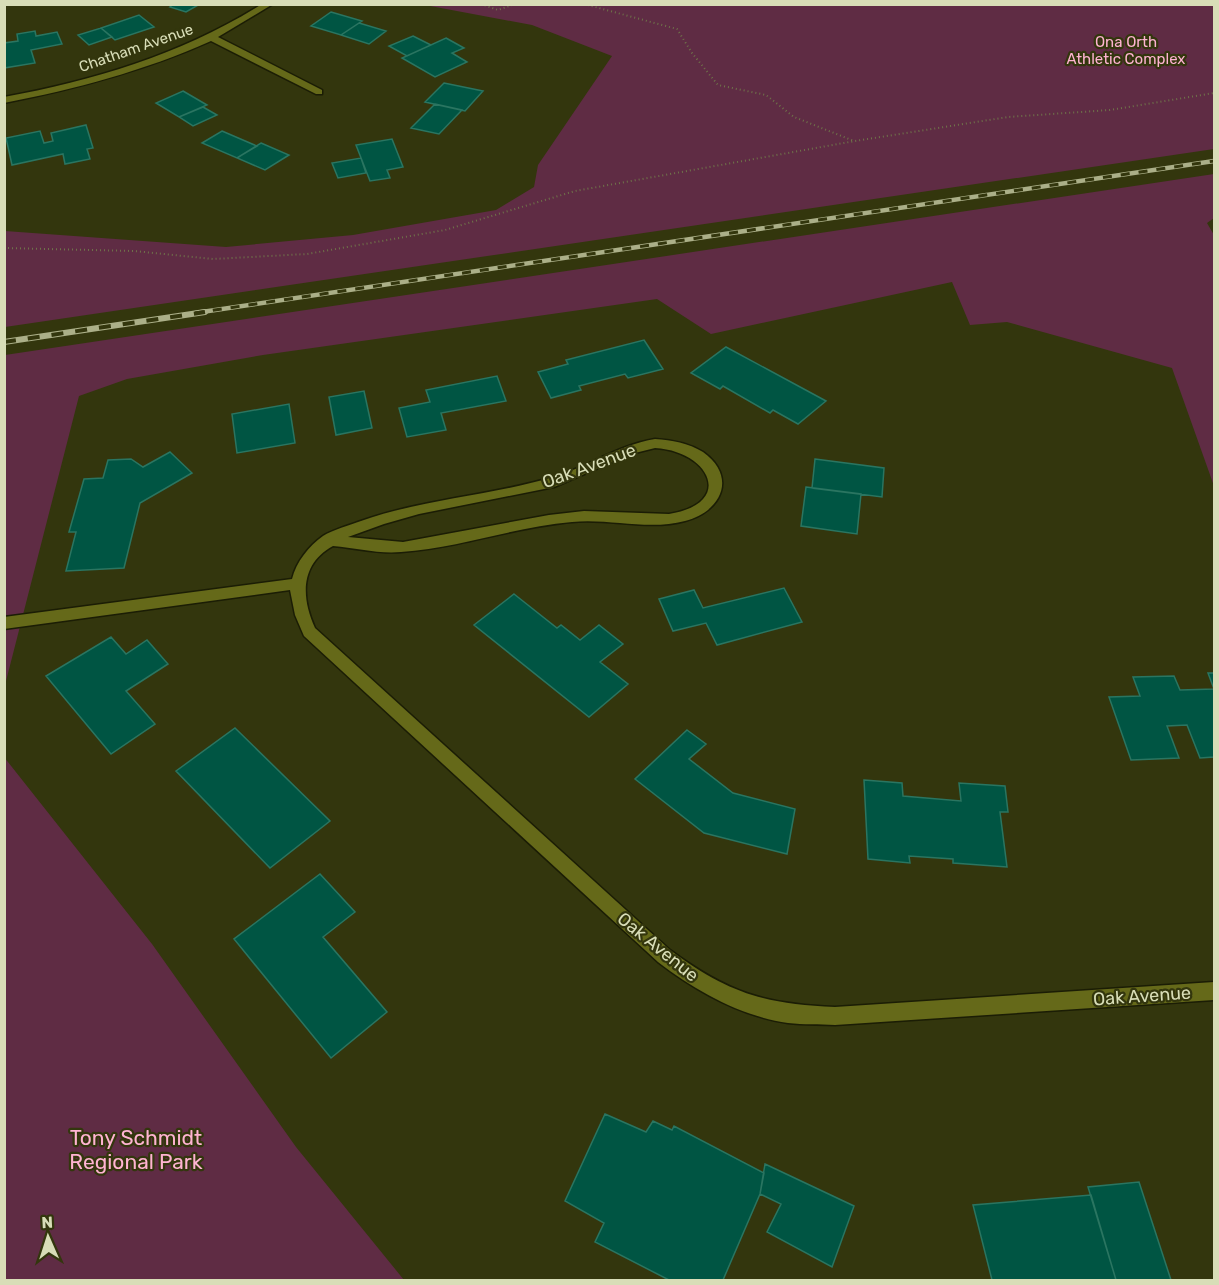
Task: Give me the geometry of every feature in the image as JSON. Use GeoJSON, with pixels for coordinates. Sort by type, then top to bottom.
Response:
{"type":"FeatureCollection","features":[{"type":"Feature","properties":{"kind":"street","name":"Chatham Avenue"},"geometry":{"type":"LineString","coordinates":[[4,100],[85,83],[179,52],[212,38],[269,4]]}},
{"type":"Feature","properties":{"kind":"street"},"geometry":{"type":"LineString","coordinates":[[212,38],[319,92]]}},
{"type":"Feature","properties":{"kind":"street","name":"Oak Avenue"},"geometry":{"type":"LineString","coordinates":[[328,540],[401,547],[572,516],[663,520],[684,517],[699,511],[712,500],[717,486],[714,471],[704,459],[688,450],[668,444],[650,444],[633,448],[554,483],[408,511],[328,540],[305,563],[297,584],[299,609],[309,632],[664,956],[689,976],[736,1000],[785,1013],[835,1016],[1215,991]]}},
{"type":"Feature","properties":{"kind":"street"},"geometry":{"type":"LineString","coordinates":[[4,623],[297,584]]}},
{"type":"Feature","properties":{"kind":"path"},"geometry":{"type":"LineString","coordinates":[[481,4],[498,10],[515,4]]}},
{"type":"Feature","properties":{"kind":"path"},"geometry":{"type":"LineString","coordinates":[[584,4],[677,29],[692,53],[718,85],[766,95],[794,117],[855,141]]}},
{"type":"Feature","properties":{"kind":"path"},"geometry":{"type":"LineString","coordinates":[[4,248],[134,251],[213,260],[307,254],[445,230],[574,191],[855,141],[1008,117],[1110,110],[1215,93]]}},
{"type":"Feature","properties":{"kind":"green space","name":"Ona Orth Athletic Complex"},"geometry":{"type":"Polygon","coordinates":[[[425,5],[1214,5],[1214,149],[5,327],[5,231],[226,247],[353,235],[496,210],[534,187],[538,165],[612,56],[532,25],[425,5]]]}},
{"type":"Feature","properties":{"kind":"green space"},"geometry":{"type":"Polygon","coordinates":[[[1214,174],[1214,218],[1207,223],[1214,235],[1214,486],[1172,368],[1007,322],[970,325],[952,282],[711,334],[657,299],[263,355],[127,379],[79,396],[5,685],[5,355],[1214,174]]]}},
{"type":"Feature","properties":{"kind":"green space","name":"Tony Schmidt Regional Park"},"geometry":{"type":"Polygon","coordinates":[[[4,757],[152,944],[296,1147],[404,1280],[5,1280],[4,757]]]}},
{"type":"Feature","properties":{"kind":"building"},"geometry":{"type":"Polygon","coordinates":[[[174,4],[200,4],[186,12],[170,7],[174,4]]]}},
{"type":"Feature","properties":{"kind":"building"},"geometry":{"type":"Polygon","coordinates":[[[331,12],[362,21],[341,35],[311,26],[331,12]]]}},
{"type":"Feature","properties":{"kind":"building"},"geometry":{"type":"Polygon","coordinates":[[[139,15],[154,27],[115,40],[101,28],[139,15]]]}},
{"type":"Feature","properties":{"kind":"building"},"geometry":{"type":"Polygon","coordinates":[[[359,23],[386,31],[369,44],[341,35],[359,23]]]}},
{"type":"Feature","properties":{"kind":"building"},"geometry":{"type":"Polygon","coordinates":[[[101,28],[112,37],[89,45],[78,35],[101,28]]]}},
{"type":"Feature","properties":{"kind":"building"},"geometry":{"type":"Polygon","coordinates":[[[35,31],[36,36],[57,32],[62,44],[31,50],[35,63],[4,68],[4,43],[18,41],[17,34],[35,31]]]}},
{"type":"Feature","properties":{"kind":"building"},"geometry":{"type":"Polygon","coordinates":[[[413,36],[431,45],[407,56],[389,46],[413,36]]]}},
{"type":"Feature","properties":{"kind":"building"},"geometry":{"type":"Polygon","coordinates":[[[446,38],[464,48],[452,53],[467,62],[435,77],[402,58],[446,38]]]}},
{"type":"Feature","properties":{"kind":"building"},"geometry":{"type":"Polygon","coordinates":[[[444,83],[483,91],[465,111],[425,102],[444,83]]]}},
{"type":"Feature","properties":{"kind":"building"},"geometry":{"type":"Polygon","coordinates":[[[183,91],[207,105],[179,117],[156,103],[183,91]]]}},
{"type":"Feature","properties":{"kind":"building"},"geometry":{"type":"Polygon","coordinates":[[[435,104],[462,110],[439,134],[411,128],[435,104]]]}},
{"type":"Feature","properties":{"kind":"building"},"geometry":{"type":"Polygon","coordinates":[[[203,107],[217,115],[193,126],[179,117],[203,107]]]}},
{"type":"Feature","properties":{"kind":"building"},"geometry":{"type":"Polygon","coordinates":[[[86,125],[93,148],[87,149],[90,159],[65,164],[63,154],[12,165],[6,138],[40,131],[44,143],[53,141],[51,133],[86,125]]]}},
{"type":"Feature","properties":{"kind":"building"},"geometry":{"type":"Polygon","coordinates":[[[222,131],[257,146],[237,158],[202,143],[222,131]]]}},
{"type":"Feature","properties":{"kind":"building"},"geometry":{"type":"Polygon","coordinates":[[[392,139],[403,167],[387,170],[390,178],[370,181],[356,145],[392,139]]]}},
{"type":"Feature","properties":{"kind":"building"},"geometry":{"type":"Polygon","coordinates":[[[261,143],[289,155],[265,170],[237,158],[261,143]]]}},
{"type":"Feature","properties":{"kind":"building"},"geometry":{"type":"Polygon","coordinates":[[[361,158],[366,173],[338,178],[332,163],[361,158]]]}},
{"type":"Feature","properties":{"kind":"building"},"geometry":{"type":"Polygon","coordinates":[[[644,340],[663,369],[628,378],[625,374],[579,386],[581,390],[551,398],[538,372],[568,364],[566,360],[644,340]]]}},
{"type":"Feature","properties":{"kind":"building"},"geometry":{"type":"Polygon","coordinates":[[[726,347],[826,401],[798,424],[773,410],[770,413],[723,386],[720,389],[691,373],[726,347]]]}},
{"type":"Feature","properties":{"kind":"building"},"geometry":{"type":"Polygon","coordinates":[[[497,376],[506,401],[441,413],[446,430],[407,437],[399,408],[430,402],[426,390],[497,376]]]}},
{"type":"Feature","properties":{"kind":"building"},"geometry":{"type":"Polygon","coordinates":[[[364,391],[372,428],[336,435],[329,397],[364,391]]]}},
{"type":"Feature","properties":{"kind":"building"},"geometry":{"type":"Polygon","coordinates":[[[289,404],[295,443],[237,453],[232,414],[289,404]]]}},
{"type":"Feature","properties":{"kind":"building"},"geometry":{"type":"Polygon","coordinates":[[[170,452],[192,473],[140,503],[124,568],[66,571],[76,532],[69,532],[84,479],[103,478],[108,460],[131,459],[143,467],[170,452]]]}},
{"type":"Feature","properties":{"kind":"building"},"geometry":{"type":"Polygon","coordinates":[[[815,459],[884,468],[882,497],[812,488],[815,459]]]}},
{"type":"Feature","properties":{"kind":"building"},"geometry":{"type":"Polygon","coordinates":[[[806,487],[861,494],[857,534],[801,526],[806,487]]]}},
{"type":"Feature","properties":{"kind":"building"},"geometry":{"type":"Polygon","coordinates":[[[784,588],[802,622],[717,645],[706,623],[673,631],[659,599],[694,590],[703,608],[784,588]]]}},
{"type":"Feature","properties":{"kind":"building"},"geometry":{"type":"Polygon","coordinates":[[[514,594],[557,628],[561,625],[580,640],[599,625],[623,644],[600,662],[628,684],[589,717],[474,625],[514,594]]]}},
{"type":"Feature","properties":{"kind":"building"},"geometry":{"type":"Polygon","coordinates":[[[111,637],[126,654],[147,640],[168,664],[126,691],[155,724],[111,754],[46,676],[111,637]]]}},
{"type":"Feature","properties":{"kind":"building"},"geometry":{"type":"Polygon","coordinates":[[[1208,673],[1214,673],[1214,689],[1208,673]]]}},
{"type":"Feature","properties":{"kind":"building"},"geometry":{"type":"Polygon","coordinates":[[[1174,676],[1180,690],[1214,689],[1214,757],[1200,758],[1187,725],[1167,726],[1179,758],[1131,760],[1109,697],[1140,696],[1133,677],[1174,676]]]}},
{"type":"Feature","properties":{"kind":"building"},"geometry":{"type":"Polygon","coordinates":[[[235,728],[330,821],[270,868],[176,771],[235,728]]]}},
{"type":"Feature","properties":{"kind":"building"},"geometry":{"type":"Polygon","coordinates":[[[687,730],[706,744],[689,759],[733,793],[795,809],[787,854],[704,833],[635,779],[687,730]]]}},
{"type":"Feature","properties":{"kind":"building"},"geometry":{"type":"Polygon","coordinates":[[[864,780],[902,783],[903,796],[961,801],[959,783],[1005,786],[1008,812],[1000,812],[1007,867],[953,863],[953,859],[909,856],[910,863],[868,859],[864,780]]]}},
{"type":"Feature","properties":{"kind":"building"},"geometry":{"type":"Polygon","coordinates":[[[320,874],[355,912],[323,937],[387,1012],[331,1058],[234,939],[320,874]]]}},
{"type":"Feature","properties":{"kind":"building"},"geometry":{"type":"Polygon","coordinates":[[[605,1114],[646,1132],[653,1121],[672,1130],[674,1126],[764,1173],[760,1194],[723,1280],[669,1280],[595,1242],[604,1223],[565,1201],[605,1114]]]}},
{"type":"Feature","properties":{"kind":"building"},"geometry":{"type":"Polygon","coordinates":[[[765,1164],[854,1206],[832,1267],[767,1232],[781,1204],[760,1194],[765,1164]]]}},
{"type":"Feature","properties":{"kind":"building"},"geometry":{"type":"Polygon","coordinates":[[[1139,1182],[1171,1280],[1116,1280],[1088,1187],[1139,1182]]]}},
{"type":"Feature","properties":{"kind":"building"},"geometry":{"type":"Polygon","coordinates":[[[1091,1195],[1116,1280],[992,1280],[973,1205],[1091,1195]]]}},
{"type":"Feature","properties":{"kind":"railway"},"geometry":{"type":"LineString","coordinates":[[195,313],[1214,161]]}},
{"type":"Feature","properties":{"kind":"railway"},"geometry":{"type":"LineString","coordinates":[[4,342],[205,312]]}}]}
